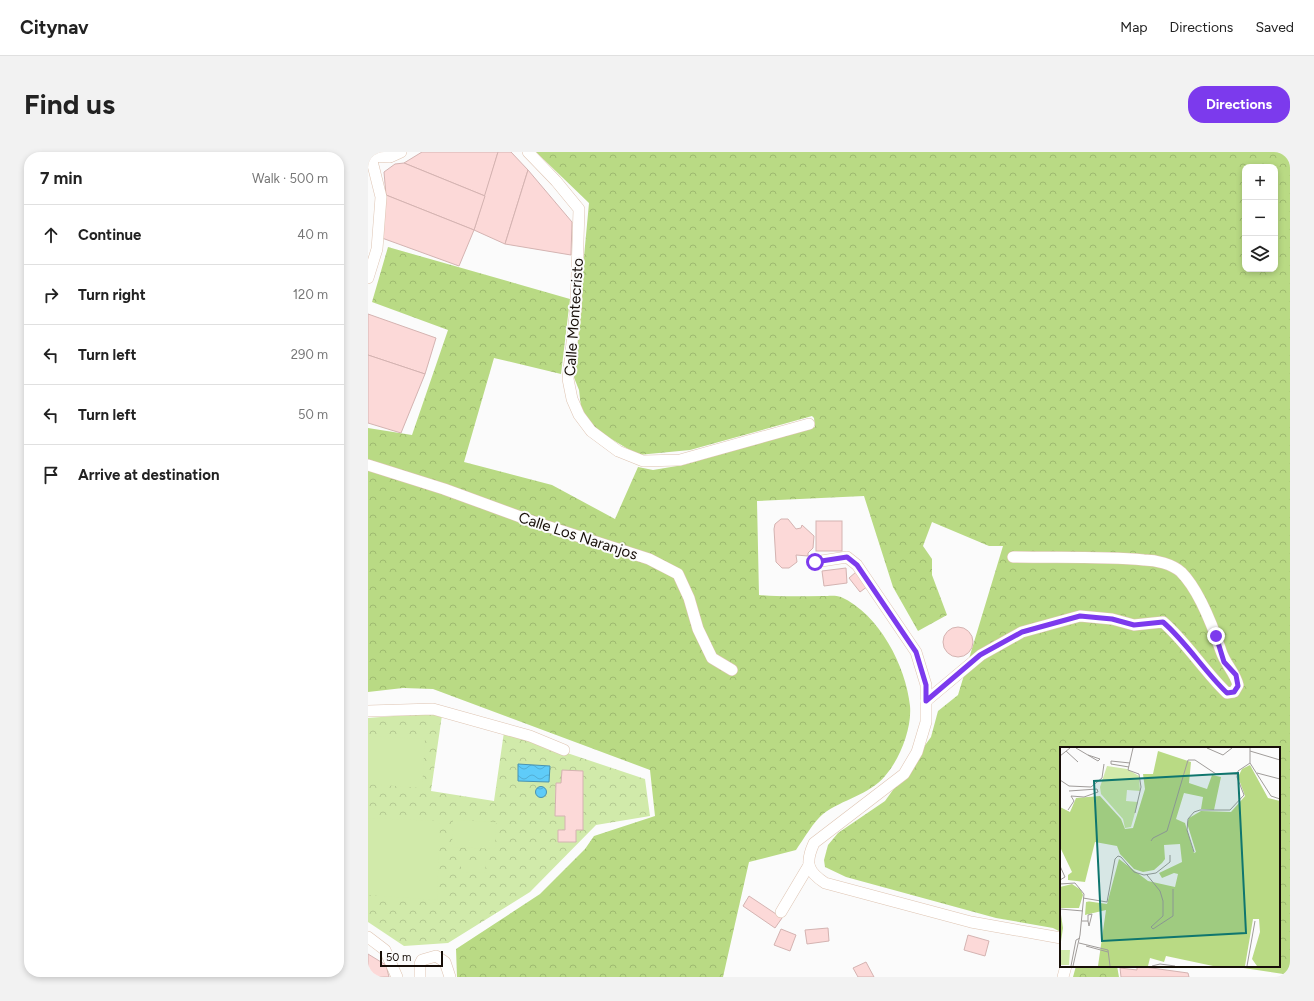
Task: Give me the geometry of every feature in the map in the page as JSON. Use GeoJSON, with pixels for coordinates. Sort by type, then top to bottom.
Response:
{"type":"FeatureCollection","features":[{"type":"Feature","properties":{"kind":"street"},"geometry":{"type":"LineString","coordinates":[[368,278],[377,249],[381,197],[370,156],[390,157],[401,152]]}},
{"type":"Feature","properties":{"kind":"street","name":"Calle Montecristo"},"geometry":{"type":"LineString","coordinates":[[528,152],[556,181],[579,209],[576,306],[568,379],[579,415],[591,432],[618,451],[631,457],[643,461],[662,462],[680,460],[809,424]]}},
{"type":"Feature","properties":{"kind":"street","name":"Calle Los Naranjos"},"geometry":{"type":"LineString","coordinates":[[368,465],[444,489],[536,523],[649,559],[678,574],[689,598],[698,629],[712,658],[732,670]]}},
{"type":"Feature","properties":{"kind":"street"},"geometry":{"type":"LineString","coordinates":[[815,562],[847,557],[857,565],[916,652],[926,685],[926,722],[917,752],[904,774],[814,843],[809,854],[809,865],[814,876],[825,883],[971,922],[1060,938]]}},
{"type":"Feature","properties":{"kind":"street"},"geometry":{"type":"LineString","coordinates":[[926,701],[980,655],[1022,632],[1080,616],[1112,619],[1134,625],[1163,622],[1174,632],[1214,680],[1227,693],[1234,692],[1238,686],[1236,675],[1224,662],[1216,636],[1199,599],[1181,572],[1168,565],[1145,560],[1013,557]]}},
{"type":"Feature","properties":{"kind":"street"},"geometry":{"type":"LineString","coordinates":[[368,711],[432,709],[466,716],[530,736],[564,750]]}},
{"type":"Feature","properties":{"kind":"street"},"geometry":{"type":"LineString","coordinates":[[781,912],[809,865]]}},
{"type":"Feature","properties":{"kind":"street"},"geometry":{"type":"LineString","coordinates":[[368,937],[385,950],[397,977]]}},
{"type":"Feature","properties":{"kind":"street"},"geometry":{"type":"LineString","coordinates":[[420,977],[420,964],[422,960],[436,956],[445,962],[450,977]]}},
{"type":"Feature","properties":{"kind":"street"},"geometry":{"type":"LineString","coordinates":[[1063,977],[1066,967]]}},
{"type":"Feature","properties":{"kind":"green space"},"geometry":{"type":"Polygon","coordinates":[[[536,152],[1290,152],[1290,975],[1237,967],[1280,967],[1280,747],[1060,747],[1060,932],[1053,928],[996,918],[846,877],[825,867],[824,860],[828,845],[838,833],[885,801],[931,737],[938,711],[958,695],[1003,546],[989,546],[932,522],[923,546],[932,559],[932,575],[947,615],[918,631],[893,587],[864,496],[757,501],[759,595],[839,596],[855,605],[867,616],[878,628],[888,643],[903,674],[910,706],[907,733],[896,761],[885,776],[871,788],[823,814],[812,826],[796,850],[749,862],[723,977],[457,977],[456,949],[540,894],[585,849],[594,836],[655,816],[650,770],[433,689],[403,688],[368,692],[368,428],[412,435],[448,330],[372,302],[388,247],[570,299],[561,374],[494,358],[464,462],[552,485],[615,519],[638,467],[653,470],[683,465],[815,427],[814,418],[812,416],[690,450],[638,455],[593,428],[581,407],[579,390],[573,375],[589,203],[536,152]]]}},
{"type":"Feature","properties":{"kind":"green space"},"geometry":{"type":"Polygon","coordinates":[[[432,713],[442,715],[431,791],[494,801],[504,732],[645,779],[650,816],[596,825],[530,892],[448,943],[404,946],[368,922],[368,718],[432,713]]]}},
{"type":"Feature","properties":{"kind":"green space"},"geometry":{"type":"Polygon","coordinates":[[[368,736],[425,739],[422,788],[368,784],[368,736]]]}},
{"type":"Feature","properties":{"kind":"green space"},"geometry":{"type":"Polygon","coordinates":[[[368,818],[440,821],[437,900],[368,895],[368,818]]]}},
{"type":"Feature","properties":{"kind":"green space"},"geometry":{"type":"Polygon","coordinates":[[[453,820],[496,822],[495,849],[452,847],[453,820]]]}},
{"type":"Feature","properties":{"kind":"green space"},"geometry":{"type":"Polygon","coordinates":[[[461,860],[486,860],[485,873],[461,872],[461,860]]]}},
{"type":"Feature","properties":{"kind":"green space"},"geometry":{"type":"Polygon","coordinates":[[[1076,967],[1117,967],[1119,977],[1073,977],[1076,967]]]}},
{"type":"Feature","properties":{"kind":"water"},"geometry":{"type":"Polygon","coordinates":[[[518,764],[550,766],[549,782],[518,781],[518,764]]]}},
{"type":"Feature","properties":{"kind":"water"},"geometry":{"type":"Polygon","coordinates":[[[541,786],[545,788],[547,792],[545,796],[541,798],[537,796],[535,792],[537,788],[541,786]]]}},
{"type":"Feature","properties":{"kind":"building"},"geometry":{"type":"Polygon","coordinates":[[[422,152],[498,152],[485,196],[404,163],[422,152]]]}},
{"type":"Feature","properties":{"kind":"building"},"geometry":{"type":"Polygon","coordinates":[[[498,152],[511,152],[528,170],[505,244],[474,230],[498,152]]]}},
{"type":"Feature","properties":{"kind":"building"},"geometry":{"type":"Polygon","coordinates":[[[404,163],[485,196],[474,230],[386,195],[384,172],[395,164],[404,163]]]}},
{"type":"Feature","properties":{"kind":"building"},"geometry":{"type":"Polygon","coordinates":[[[528,170],[572,222],[571,255],[505,244],[528,170]]]}},
{"type":"Feature","properties":{"kind":"building"},"geometry":{"type":"Polygon","coordinates":[[[386,195],[474,230],[459,266],[382,238],[386,195]]]}},
{"type":"Feature","properties":{"kind":"building"},"geometry":{"type":"Polygon","coordinates":[[[368,314],[436,338],[425,374],[368,355],[368,314]]]}},
{"type":"Feature","properties":{"kind":"building"},"geometry":{"type":"Polygon","coordinates":[[[368,355],[425,374],[401,433],[368,423],[368,355]]]}},
{"type":"Feature","properties":{"kind":"building"},"geometry":{"type":"Polygon","coordinates":[[[781,519],[788,519],[796,529],[801,528],[802,525],[814,536],[813,548],[808,553],[808,556],[796,555],[797,562],[789,568],[782,568],[776,562],[774,529],[775,524],[781,519]]]}},
{"type":"Feature","properties":{"kind":"building"},"geometry":{"type":"Polygon","coordinates":[[[816,521],[842,521],[842,551],[816,551],[816,521]]]}},
{"type":"Feature","properties":{"kind":"building"},"geometry":{"type":"Polygon","coordinates":[[[846,568],[847,583],[824,586],[822,571],[846,568]]]}},
{"type":"Feature","properties":{"kind":"building"},"geometry":{"type":"Polygon","coordinates":[[[856,572],[868,586],[860,592],[849,578],[856,572]]]}},
{"type":"Feature","properties":{"kind":"building"},"geometry":{"type":"Polygon","coordinates":[[[958,627],[969,631],[973,642],[969,653],[958,657],[947,653],[943,642],[947,631],[958,627]]]}},
{"type":"Feature","properties":{"kind":"building"},"geometry":{"type":"Polygon","coordinates":[[[562,770],[583,771],[583,830],[576,830],[576,842],[558,842],[558,830],[565,830],[565,816],[555,816],[556,783],[561,783],[562,770]]]}},
{"type":"Feature","properties":{"kind":"building"},"geometry":{"type":"Polygon","coordinates":[[[749,896],[782,918],[775,928],[743,906],[749,896]]]}},
{"type":"Feature","properties":{"kind":"building"},"geometry":{"type":"Polygon","coordinates":[[[828,928],[829,941],[807,944],[805,930],[828,928]]]}},
{"type":"Feature","properties":{"kind":"building"},"geometry":{"type":"Polygon","coordinates":[[[781,929],[796,935],[790,951],[774,945],[781,929]]]}},
{"type":"Feature","properties":{"kind":"building"},"geometry":{"type":"Polygon","coordinates":[[[968,935],[989,941],[985,956],[964,950],[968,935]]]}},
{"type":"Feature","properties":{"kind":"building"},"geometry":{"type":"Polygon","coordinates":[[[368,954],[386,965],[389,977],[368,977],[368,954]]]}},
{"type":"Feature","properties":{"kind":"building"},"geometry":{"type":"Polygon","coordinates":[[[866,962],[874,977],[858,977],[853,968],[866,962]]]}},
{"type":"Feature","properties":{"kind":"building"},"geometry":{"type":"Polygon","coordinates":[[[1137,967],[1144,967],[1188,973],[1189,977],[1121,977],[1120,968],[1137,970],[1137,967]]]}},
{"type":"Feature","properties":{"kind":"route"},"geometry":{"type":"LineString","coordinates":[[815,562],[847,557],[857,565],[916,652],[926,685],[926,701],[980,655],[1022,632],[1080,616],[1112,619],[1134,625],[1149,622],[1163,622],[1174,632],[1214,680],[1227,693],[1234,692],[1238,686],[1236,675],[1224,662],[1216,636]]}}]}
